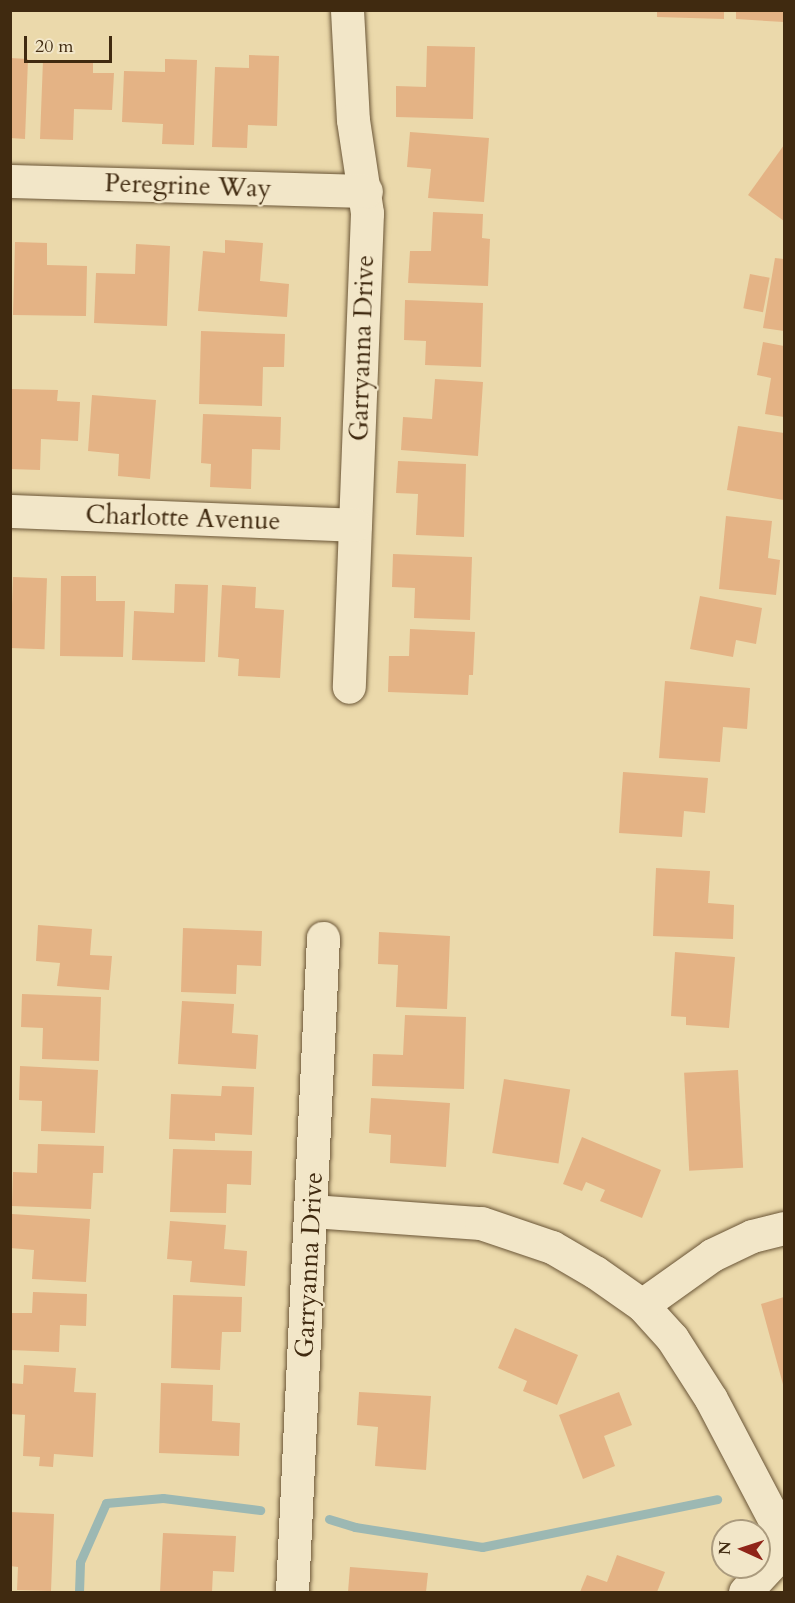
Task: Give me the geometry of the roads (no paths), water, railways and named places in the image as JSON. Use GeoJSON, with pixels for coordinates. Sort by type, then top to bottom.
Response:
{"type":"FeatureCollection","features":[{"type":"Feature","properties":{"kind":"street","name":"Garryanna Drive"},"geometry":{"type":"LineString","coordinates":[[347,10],[353,120],[366,191],[349,687]]}},
{"type":"Feature","properties":{"kind":"street","name":"Peregrine Way"},"geometry":{"type":"LineString","coordinates":[[10,181],[366,191]]}},
{"type":"Feature","properties":{"kind":"street","name":"Charlotte Avenue"},"geometry":{"type":"LineString","coordinates":[[10,511],[356,525]]}},
{"type":"Feature","properties":{"kind":"street","name":"Garryanna Drive"},"geometry":{"type":"LineString","coordinates":[[292,1593],[312,1211],[323,938]]}},
{"type":"Feature","properties":{"kind":"street"},"geometry":{"type":"LineString","coordinates":[[312,1211],[481,1222],[552,1247],[595,1272],[642,1305],[672,1338],[711,1399],[784,1538]]}},
{"type":"Feature","properties":{"kind":"street"},"geometry":{"type":"LineString","coordinates":[[642,1305],[712,1256],[752,1236],[784,1228]]}},
{"type":"Feature","properties":{"kind":"street"},"geometry":{"type":"LineString","coordinates":[[745,1593],[784,1550]]}},
{"type":"Feature","properties":{"kind":"waterway"},"geometry":{"type":"LineString","coordinates":[[79,1592],[80,1562],[106,1503],[163,1498],[260,1510]]}},
{"type":"Feature","properties":{"kind":"waterway"},"geometry":{"type":"LineString","coordinates":[[329,1519],[355,1527],[482,1547],[717,1499]]}}]}
